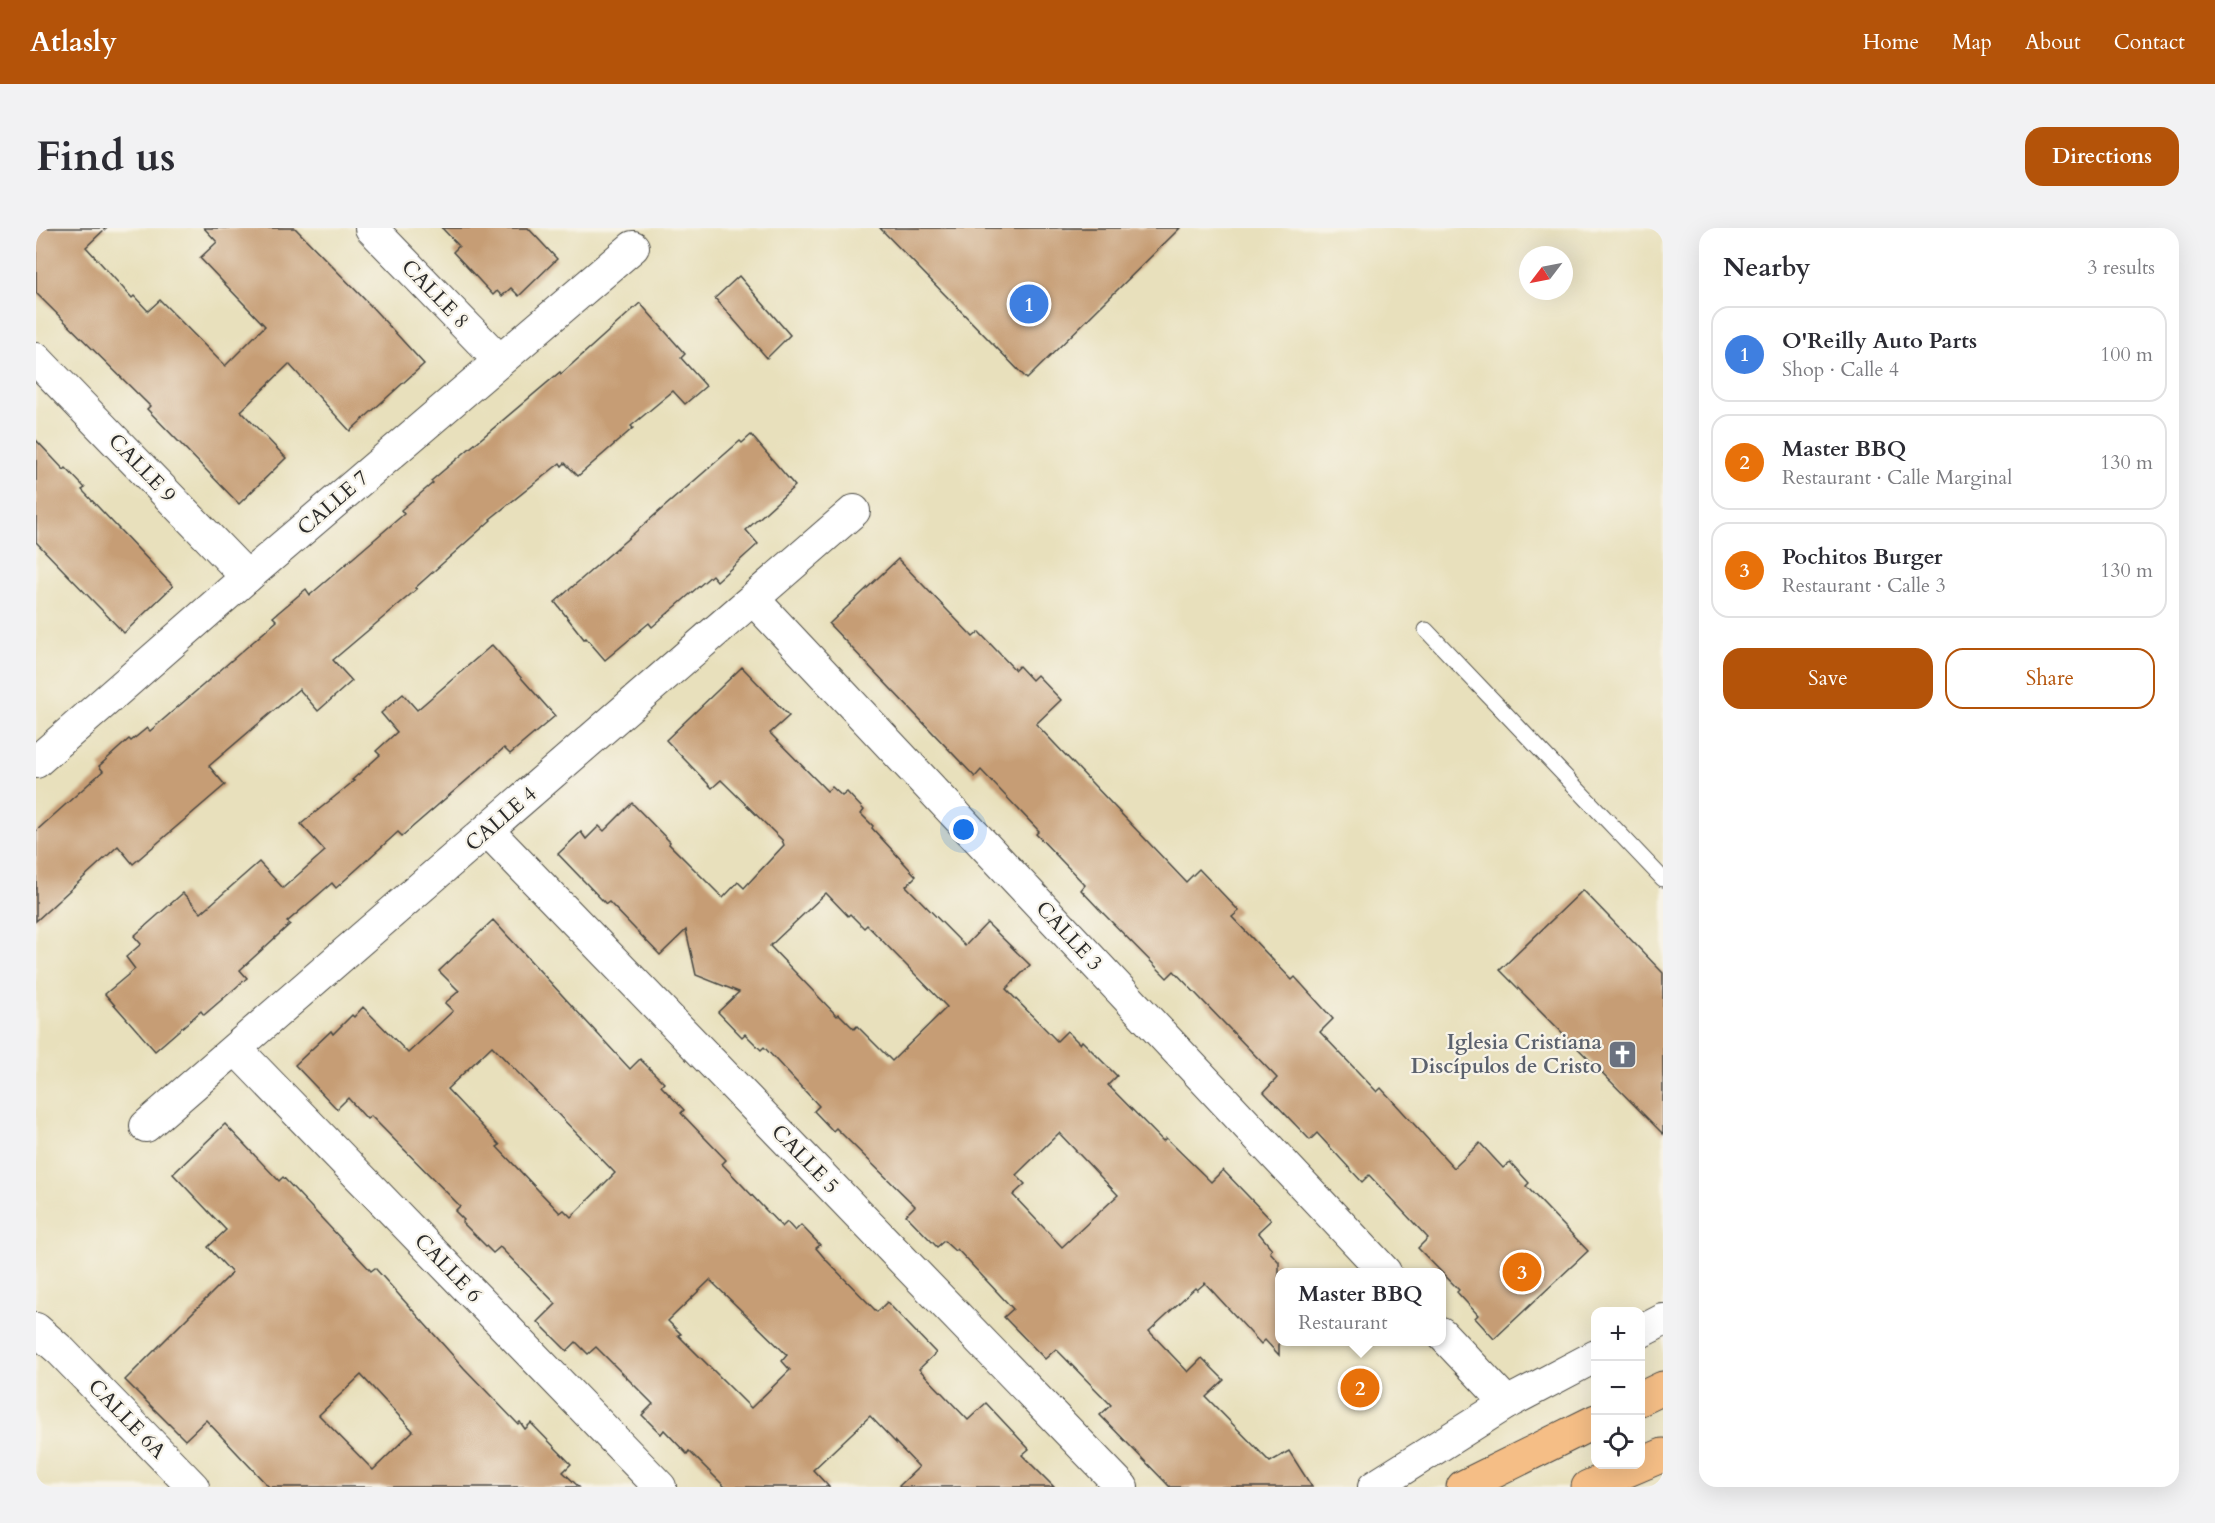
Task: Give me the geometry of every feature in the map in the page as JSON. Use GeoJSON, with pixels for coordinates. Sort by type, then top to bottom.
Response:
{"type":"FeatureCollection","features":[{"type":"Feature","properties":{"kind":"highway"},"geometry":{"type":"LineString","coordinates":[[1645,1397],[1663,1388]]}},
{"type":"Feature","properties":{"kind":"highway"},"geometry":{"type":"LineString","coordinates":[[1463,1487],[1591,1423]]}},
{"type":"Feature","properties":{"kind":"highway"},"geometry":{"type":"LineString","coordinates":[[1588,1487],[1663,1455]]}},
{"type":"Feature","properties":{"kind":"street","name":"CALLE 8"},"geometry":{"type":"LineString","coordinates":[[371,228],[500,360]]}},
{"type":"Feature","properties":{"kind":"street","name":"CALLE 7"},"geometry":{"type":"LineString","coordinates":[[36,762],[247,577],[633,247]]}},
{"type":"Feature","properties":{"kind":"street","name":"CALLE 9"},"geometry":{"type":"LineString","coordinates":[[36,359],[247,577]]}},
{"type":"Feature","properties":{"kind":"street","name":"CALLE 4"},"geometry":{"type":"LineString","coordinates":[[146,1126],[854,511]]}},
{"type":"Feature","properties":{"kind":"street","name":"CALLE 3"},"geometry":{"type":"LineString","coordinates":[[754,600],[1381,1268]]}},
{"type":"Feature","properties":{"kind":"street","name":"CALLE 5"},"geometry":{"type":"LineString","coordinates":[[488,831],[1122,1487]]}},
{"type":"Feature","properties":{"kind":"street","name":"CALLE 6"},"geometry":{"type":"LineString","coordinates":[[236,1049],[660,1487]]}},
{"type":"Feature","properties":{"kind":"street"},"geometry":{"type":"LineString","coordinates":[[1645,1330],[1663,1320]]}},
{"type":"Feature","properties":{"kind":"street","name":"CALLE 6A"},"geometry":{"type":"LineString","coordinates":[[36,1329],[61,1351],[193,1487]]}},
{"type":"Feature","properties":{"kind":"street"},"geometry":{"type":"LineString","coordinates":[[1446,1338],[1507,1403]]}},
{"type":"Feature","properties":{"kind":"street"},"geometry":{"type":"LineString","coordinates":[[1374,1487],[1507,1403],[1591,1359]]}},
{"type":"Feature","properties":{"kind":"lane"},"geometry":{"type":"LineString","coordinates":[[1426,630],[1663,879]]}},
{"type":"Feature","properties":{"kind":"building"},"geometry":{"type":"Polygon","coordinates":[[[36,228],[106,228],[86,247],[132,298],[134,296],[148,311],[160,300],[225,366],[265,326],[200,258],[217,242],[204,228],[295,228],[424,364],[350,431],[289,364],[241,411],[286,458],[239,504],[147,409],[150,406],[36,293],[36,228]]]}},
{"type":"Feature","properties":{"kind":"building"},"geometry":{"type":"Polygon","coordinates":[[[442,228],[528,228],[557,259],[519,296],[511,288],[502,296],[497,291],[493,295],[453,252],[459,246],[442,228]]]}},
{"type":"Feature","properties":{"kind":"building"},"geometry":{"type":"Polygon","coordinates":[[[880,228],[1180,228],[1027,379],[880,228]]]}},
{"type":"Feature","properties":{"kind":"building"},"geometry":{"type":"Polygon","coordinates":[[[739,276],[790,335],[767,358],[715,298],[739,276]]]}},
{"type":"Feature","properties":{"kind":"building"},"geometry":{"type":"Polygon","coordinates":[[[640,303],[685,354],[681,358],[706,386],[685,404],[673,391],[631,426],[633,428],[578,476],[565,463],[562,466],[560,463],[490,519],[415,588],[417,589],[333,660],[352,681],[318,711],[299,689],[209,766],[225,785],[133,864],[118,846],[36,921],[36,831],[103,771],[99,766],[129,739],[131,741],[147,728],[150,731],[277,621],[273,617],[306,589],[310,595],[404,514],[401,510],[433,483],[431,481],[560,372],[561,374],[640,303]]]}},
{"type":"Feature","properties":{"kind":"building"},"geometry":{"type":"Polygon","coordinates":[[[751,435],[795,486],[746,530],[758,544],[717,581],[712,575],[652,627],[649,623],[605,660],[586,638],[584,639],[555,602],[740,441],[742,443],[751,435]]]}},
{"type":"Feature","properties":{"kind":"building"},"geometry":{"type":"Polygon","coordinates":[[[36,440],[64,470],[66,468],[85,488],[82,490],[173,586],[124,633],[36,542],[36,440]]]}},
{"type":"Feature","properties":{"kind":"building"},"geometry":{"type":"Polygon","coordinates":[[[898,559],[973,637],[979,632],[1015,670],[1019,666],[1032,680],[1037,675],[1061,700],[1036,724],[1186,882],[1199,869],[1239,911],[1232,917],[1292,980],[1295,977],[1333,1019],[1320,1032],[1377,1092],[1381,1088],[1454,1168],[1480,1143],[1503,1168],[1510,1162],[1529,1183],[1526,1186],[1588,1251],[1494,1339],[1475,1318],[1478,1315],[1446,1277],[1446,1268],[1438,1268],[1418,1248],[1428,1238],[1369,1175],[1362,1182],[1317,1133],[1310,1140],[1264,1092],[1277,1078],[1174,971],[1167,978],[1081,890],[1085,885],[1036,834],[1039,831],[981,770],[975,777],[829,624],[898,559]]]}},
{"type":"Feature","properties":{"kind":"building"},"geometry":{"type":"Polygon","coordinates":[[[492,645],[555,716],[510,754],[504,748],[402,836],[398,832],[336,888],[332,883],[287,922],[290,924],[240,970],[247,978],[204,1015],[201,1011],[155,1051],[105,994],[135,969],[126,957],[141,944],[134,936],[183,893],[201,913],[259,862],[283,888],[325,851],[301,824],[354,781],[352,780],[380,755],[376,751],[397,732],[381,713],[403,694],[417,710],[492,645]]]}},
{"type":"Feature","properties":{"kind":"building"},"geometry":{"type":"Polygon","coordinates":[[[742,667],[789,716],[770,733],[827,791],[832,787],[842,796],[847,792],[864,810],[861,814],[873,826],[872,828],[916,876],[906,886],[965,946],[987,923],[1030,965],[1006,989],[1057,1041],[1067,1031],[1080,1044],[1082,1041],[1117,1076],[1108,1085],[1163,1141],[1166,1138],[1211,1182],[1223,1170],[1271,1220],[1258,1232],[1279,1262],[1279,1268],[1275,1268],[1275,1346],[1279,1346],[1279,1355],[1265,1340],[1261,1344],[1205,1283],[1197,1290],[1195,1288],[1149,1331],[1188,1372],[1202,1358],[1224,1380],[1206,1397],[1270,1462],[1289,1451],[1312,1487],[1170,1487],[1100,1415],[1111,1405],[1056,1349],[1045,1359],[1004,1317],[1013,1309],[957,1249],[955,1251],[944,1241],[937,1247],[906,1215],[915,1206],[836,1128],[833,1131],[814,1111],[819,1106],[764,1047],[761,1050],[745,1034],[742,1037],[718,1012],[739,992],[696,975],[686,930],[660,955],[558,854],[581,832],[586,839],[599,826],[604,831],[632,803],[723,898],[738,882],[744,888],[784,845],[782,840],[721,780],[712,788],[666,740],[742,667]],[[826,893],[770,946],[837,1016],[839,1014],[854,1029],[857,1026],[892,1061],[947,1007],[867,925],[864,928],[850,914],[848,916],[826,893]],[[1059,1133],[1016,1175],[1025,1184],[1013,1195],[1062,1247],[1118,1195],[1059,1133]]]}},
{"type":"Feature","properties":{"kind":"building","name":"Iglesia Cristiana Discípulos de Cristo"},"geometry":{"type":"Polygon","coordinates":[[[1583,890],[1663,973],[1663,1134],[1500,970],[1583,890]]]}},
{"type":"Feature","properties":{"kind":"building"},"geometry":{"type":"Polygon","coordinates":[[[493,920],[630,1069],[640,1059],[664,1083],[661,1086],[684,1110],[681,1113],[726,1160],[722,1164],[782,1227],[787,1222],[795,1231],[801,1225],[820,1245],[816,1248],[827,1261],[877,1312],[887,1302],[936,1353],[919,1369],[968,1420],[986,1403],[1029,1449],[1022,1455],[1054,1487],[898,1487],[919,1467],[870,1416],[813,1470],[829,1487],[725,1487],[689,1451],[687,1454],[664,1430],[661,1434],[642,1415],[653,1404],[596,1347],[588,1354],[576,1342],[567,1351],[538,1322],[556,1304],[500,1247],[493,1253],[462,1222],[464,1220],[455,1211],[460,1206],[371,1116],[367,1119],[348,1098],[337,1109],[295,1065],[331,1031],[333,1034],[363,1007],[408,1053],[453,1011],[445,1003],[459,991],[439,971],[493,920]],[[492,1046],[447,1089],[500,1145],[497,1147],[560,1213],[564,1210],[571,1217],[615,1173],[492,1046]],[[710,1280],[668,1321],[681,1334],[678,1335],[751,1408],[790,1370],[782,1361],[787,1355],[710,1280]]]}},
{"type":"Feature","properties":{"kind":"building"},"geometry":{"type":"Polygon","coordinates":[[[225,1124],[279,1181],[283,1177],[371,1271],[375,1268],[464,1368],[518,1424],[520,1422],[525,1429],[531,1423],[571,1464],[563,1472],[579,1487],[269,1487],[206,1420],[185,1440],[125,1380],[232,1273],[208,1247],[226,1230],[173,1174],[225,1124]],[[361,1375],[319,1415],[373,1470],[413,1431],[361,1375]]]}},
{"type":"Feature","properties":{"kind":"place","name":"O'Reilly Auto Parts"},"geometry":{"type":"Point","coordinates":[1029,304]}},
{"type":"Feature","properties":{"kind":"place","name":"Iglesia Cristiana Discípulos de Cristo"},"geometry":{"type":"Point","coordinates":[1623,1054]}},
{"type":"Feature","properties":{"kind":"place","name":"Pochitos Burger"},"geometry":{"type":"Point","coordinates":[1522,1272]}},
{"type":"Feature","properties":{"kind":"place","name":"Master BBQ"},"geometry":{"type":"Point","coordinates":[1360,1388]}}]}
